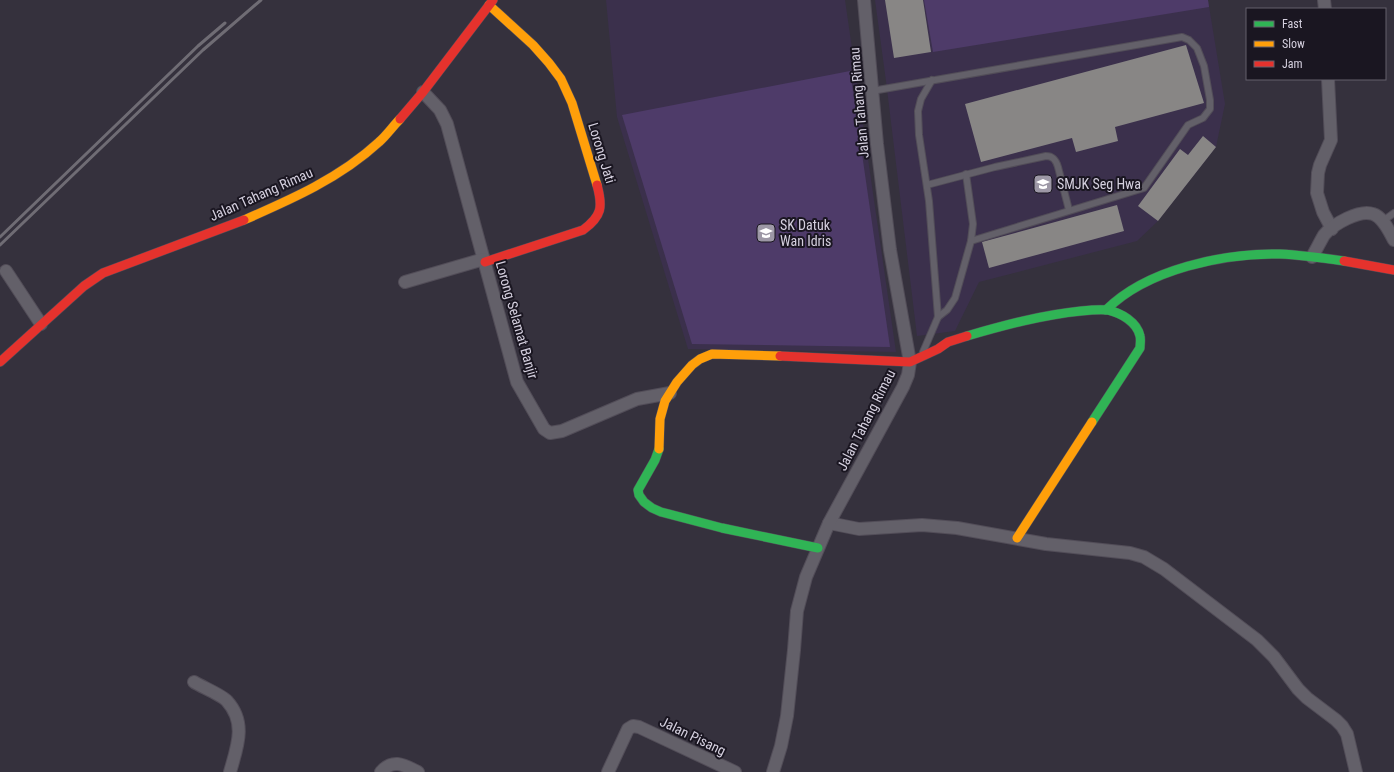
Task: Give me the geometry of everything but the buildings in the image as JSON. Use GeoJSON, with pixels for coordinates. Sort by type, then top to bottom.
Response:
{"type":"FeatureCollection","features":[{"type":"Feature","properties":{"kind":"street","name":"Jalan Tahang Rimau"},"geometry":{"type":"LineString","coordinates":[[773,772],[781,746],[787,716],[797,610],[806,577],[829,523],[903,386],[915,360],[890,250],[877,144],[864,0]]}},
{"type":"Feature","properties":{"kind":"street","name":"Jalan Tahang Rimau"},"geometry":{"type":"LineString","coordinates":[[0,362],[84,286],[103,273],[232,225],[283,203],[330,179],[366,153],[380,141],[423,92],[491,3]]}},
{"type":"Feature","properties":{"kind":"street","name":"Lorong Jati"},"geometry":{"type":"LineString","coordinates":[[484,260],[583,230],[592,224],[601,209],[601,200],[573,105],[566,88],[556,71],[491,3]]}},
{"type":"Feature","properties":{"kind":"street"},"geometry":{"type":"LineString","coordinates":[[1328,80],[1331,140],[1320,165],[1317,193],[1323,212],[1332,228]]}},
{"type":"Feature","properties":{"kind":"street","name":"Lorong Selamat Banjir"},"geometry":{"type":"LineString","coordinates":[[423,92],[440,110],[446,124],[484,260],[503,336],[517,382],[544,429],[550,433],[562,431],[638,399],[670,393]]}},
{"type":"Feature","properties":{"kind":"street"},"geometry":{"type":"LineString","coordinates":[[1312,257],[1325,234],[1342,221],[1361,213],[1374,214],[1383,221],[1394,240]]}},
{"type":"Feature","properties":{"kind":"street"},"geometry":{"type":"LineString","coordinates":[[1106,310],[1115,300],[1169,272],[1227,257],[1279,254],[1312,257],[1394,270]]}},
{"type":"Feature","properties":{"kind":"street"},"geometry":{"type":"LineString","coordinates":[[405,282],[484,260]]}},
{"type":"Feature","properties":{"kind":"street"},"geometry":{"type":"LineString","coordinates":[[6,271],[41,324]]}},
{"type":"Feature","properties":{"kind":"street"},"geometry":{"type":"LineString","coordinates":[[818,548],[703,524],[653,508],[643,501],[638,490],[655,461],[659,449],[659,420],[661,411],[679,378],[690,366],[699,359],[708,355],[726,354],[915,360],[938,349],[948,342],[1036,316],[1106,310],[1116,313],[1128,320],[1137,328],[1140,336],[1140,348],[1017,538]]}},
{"type":"Feature","properties":{"kind":"street"},"geometry":{"type":"LineString","coordinates":[[829,523],[859,529],[922,525],[957,528],[1046,544],[1130,553],[1157,563],[1257,640],[1274,657],[1298,689],[1342,726],[1347,734],[1356,772]]}},
{"type":"Feature","properties":{"kind":"street"},"geometry":{"type":"LineString","coordinates":[[194,682],[227,700],[238,717],[240,737],[230,772]]}},
{"type":"Feature","properties":{"kind":"street","name":"Jalan Pisang"},"geometry":{"type":"LineString","coordinates":[[612,771],[628,729],[633,726],[639,727],[735,772]]}},
{"type":"Feature","properties":{"kind":"street"},"geometry":{"type":"LineString","coordinates":[[381,772],[390,764],[398,763],[418,772]]}},
{"type":"Feature","properties":{"kind":"lane"},"geometry":{"type":"LineString","coordinates":[[872,91],[1182,37],[1189,40],[1197,48],[1204,66],[1210,109],[1203,118],[1188,125],[1144,188],[971,241]]}},
{"type":"Feature","properties":{"kind":"lane"},"geometry":{"type":"LineString","coordinates":[[932,80],[921,99],[918,111],[919,135],[927,185],[938,317]]}},
{"type":"Feature","properties":{"kind":"lane"},"geometry":{"type":"LineString","coordinates":[[927,185],[966,174],[1050,156],[1056,160],[1069,210]]}},
{"type":"Feature","properties":{"kind":"lane"},"geometry":{"type":"LineString","coordinates":[[915,360],[938,317],[947,310],[955,298],[971,241],[973,224],[966,174]]}},
{"type":"Feature","properties":{"kind":"lane"},"geometry":{"type":"LineString","coordinates":[[1383,221],[1394,213]]}},
{"type":"Feature","properties":{"kind":"shaded area","name":"SK Datuk Wan Idris"},"geometry":{"type":"Polygon","coordinates":[[[606,0],[845,0],[896,352],[688,349],[617,117],[606,0]]]}},
{"type":"Feature","properties":{"kind":"shaded area","name":"SMJK Seg Hwa"},"geometry":{"type":"Polygon","coordinates":[[[875,0],[1208,0],[1225,104],[1216,147],[1158,221],[1137,241],[979,282],[955,331],[917,336],[875,0]]]}},
{"type":"Feature","properties":{"kind":"shaded area"},"geometry":{"type":"Polygon","coordinates":[[[924,0],[1208,0],[1209,7],[933,52],[924,0]]]}},
{"type":"Feature","properties":{"kind":"shaded area","name":"SK Datuk Wan Idris"},"geometry":{"type":"Polygon","coordinates":[[[850,71],[890,347],[692,344],[622,115],[850,71]]]}},
{"type":"Feature","properties":{"kind":"railway"},"geometry":{"type":"LineString","coordinates":[[0,245],[203,50],[261,0]]}},
{"type":"Feature","properties":{"kind":"railway"},"geometry":{"type":"LineString","coordinates":[[0,237],[198,46],[225,23]]}},
{"type":"Feature","properties":{"kind":"traffic: fast"},"geometry":{"type":"LineString","coordinates":[[1106,310],[1123,296],[1143,284],[1164,274],[1211,260],[1258,254],[1280,254],[1344,261]]}},
{"type":"Feature","properties":{"kind":"traffic: fast"},"geometry":{"type":"LineString","coordinates":[[967,336],[1009,324],[1084,311],[1108,310],[1118,313],[1128,319],[1136,326],[1140,338],[1140,348],[1092,422]]}},
{"type":"Feature","properties":{"kind":"traffic: fast"},"geometry":{"type":"LineString","coordinates":[[659,449],[655,460],[638,490],[639,495],[644,502],[652,508],[661,512],[722,528],[818,548]]}},
{"type":"Feature","properties":{"kind":"traffic: slow"},"geometry":{"type":"LineString","coordinates":[[489,5],[533,45],[561,79],[572,103],[597,185]]}},
{"type":"Feature","properties":{"kind":"traffic: slow"},"geometry":{"type":"LineString","coordinates":[[244,220],[298,196],[332,177],[364,155],[379,142],[400,119]]}},
{"type":"Feature","properties":{"kind":"traffic: slow"},"geometry":{"type":"LineString","coordinates":[[659,449],[660,419],[665,401],[677,382],[692,365],[700,359],[712,354],[780,356]]}},
{"type":"Feature","properties":{"kind":"traffic: slow"},"geometry":{"type":"LineString","coordinates":[[1017,538],[1092,422]]}},
{"type":"Feature","properties":{"kind":"traffic: jam"},"geometry":{"type":"LineString","coordinates":[[400,119],[423,92],[493,0]]}},
{"type":"Feature","properties":{"kind":"traffic: jam"},"geometry":{"type":"LineString","coordinates":[[485,262],[583,230],[594,220],[599,210],[600,199],[597,185]]}},
{"type":"Feature","properties":{"kind":"traffic: jam"},"geometry":{"type":"LineString","coordinates":[[0,362],[84,286],[103,273],[244,220]]}},
{"type":"Feature","properties":{"kind":"traffic: jam"},"geometry":{"type":"LineString","coordinates":[[1344,261],[1394,270]]}},
{"type":"Feature","properties":{"kind":"traffic: jam"},"geometry":{"type":"LineString","coordinates":[[780,356],[910,362],[938,349],[948,342],[967,336]]}},
{"type":"Feature","properties":{"kind":"place","name":"SMJK Seg Hwa"},"geometry":{"type":"Point","coordinates":[1043,184]}},
{"type":"Feature","properties":{"kind":"place","name":"SK Datuk Wan Idris"},"geometry":{"type":"Point","coordinates":[766,233]}}]}
